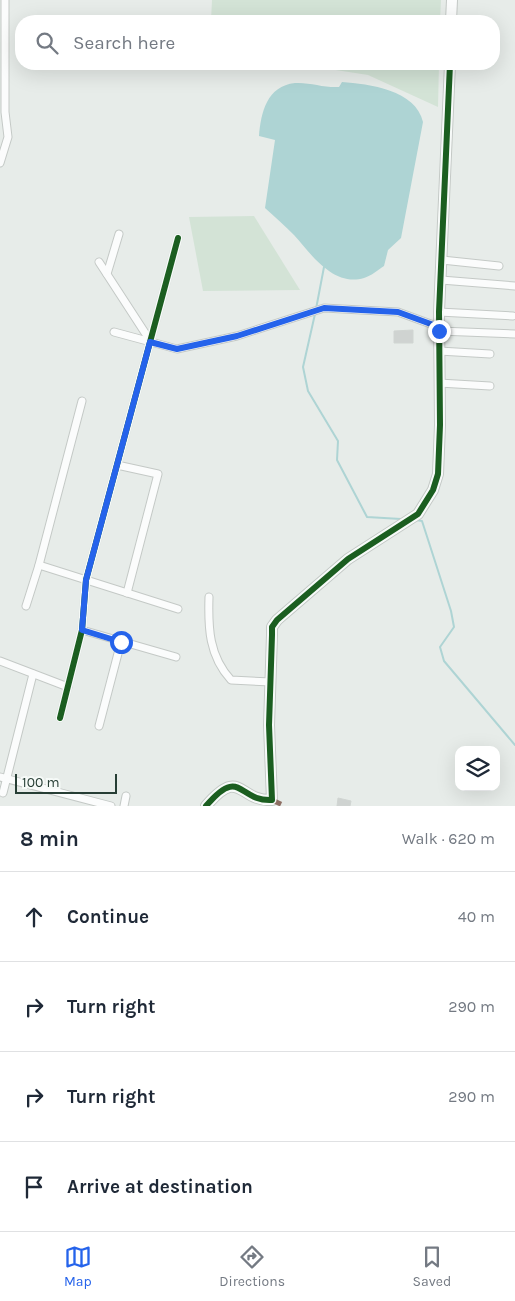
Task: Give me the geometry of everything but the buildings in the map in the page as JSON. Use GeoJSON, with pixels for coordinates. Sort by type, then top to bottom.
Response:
{"type":"FeatureCollection","features":[{"type":"Feature","properties":{"kind":"street"},"geometry":{"type":"LineString","coordinates":[[0,163],[8,137],[4,102],[5,0]]}},
{"type":"Feature","properties":{"kind":"street"},"geometry":{"type":"LineString","coordinates":[[451,15],[452,0]]}},
{"type":"Feature","properties":{"kind":"street"},"geometry":{"type":"LineString","coordinates":[[206,806],[223,788],[235,786],[262,801],[272,800],[269,725],[272,635],[277,620],[333,570],[418,514],[427,502],[438,474],[440,425],[439,312],[450,70]]}},
{"type":"Feature","properties":{"kind":"street"},"geometry":{"type":"LineString","coordinates":[[107,274],[119,234]]}},
{"type":"Feature","properties":{"kind":"street"},"geometry":{"type":"LineString","coordinates":[[60,718],[82,630],[86,580],[178,238]]}},
{"type":"Feature","properties":{"kind":"street"},"geometry":{"type":"LineString","coordinates":[[442,260],[499,266]]}},
{"type":"Feature","properties":{"kind":"street"},"geometry":{"type":"LineString","coordinates":[[99,262],[150,342]]}},
{"type":"Feature","properties":{"kind":"street"},"geometry":{"type":"LineString","coordinates":[[441,280],[515,286]]}},
{"type":"Feature","properties":{"kind":"street"},"geometry":{"type":"LineString","coordinates":[[114,332],[177,349],[237,336],[324,308],[398,312],[439,329],[515,334]]}},
{"type":"Feature","properties":{"kind":"street"},"geometry":{"type":"LineString","coordinates":[[439,312],[513,316]]}},
{"type":"Feature","properties":{"kind":"street"},"geometry":{"type":"LineString","coordinates":[[439,352],[490,354]]}},
{"type":"Feature","properties":{"kind":"street"},"geometry":{"type":"LineString","coordinates":[[439,382],[490,386]]}},
{"type":"Feature","properties":{"kind":"street"},"geometry":{"type":"LineString","coordinates":[[26,606],[39,565],[82,401]]}},
{"type":"Feature","properties":{"kind":"street"},"geometry":{"type":"LineString","coordinates":[[117,465],[158,474],[127,593]]}},
{"type":"Feature","properties":{"kind":"street"},"geometry":{"type":"LineString","coordinates":[[39,565],[178,609]]}},
{"type":"Feature","properties":{"kind":"street"},"geometry":{"type":"LineString","coordinates":[[209,597],[209,636],[217,663],[223,672],[231,680],[271,682]]}},
{"type":"Feature","properties":{"kind":"street"},"geometry":{"type":"LineString","coordinates":[[82,630],[176,657]]}},
{"type":"Feature","properties":{"kind":"street"},"geometry":{"type":"LineString","coordinates":[[99,726],[121,642]]}},
{"type":"Feature","properties":{"kind":"street"},"geometry":{"type":"LineString","coordinates":[[0,661],[68,686]]}},
{"type":"Feature","properties":{"kind":"street"},"geometry":{"type":"LineString","coordinates":[[3,793],[3,779],[33,674]]}},
{"type":"Feature","properties":{"kind":"street"},"geometry":{"type":"LineString","coordinates":[[3,779],[111,806]]}},
{"type":"Feature","properties":{"kind":"street"},"geometry":{"type":"LineString","coordinates":[[124,806],[126,796]]}},
{"type":"Feature","properties":{"kind":"green space"},"geometry":{"type":"Polygon","coordinates":[[[212,0],[441,0],[440,15],[211,15],[212,0]]]}},
{"type":"Feature","properties":{"kind":"green space"},"geometry":{"type":"Polygon","coordinates":[[[336,70],[439,70],[438,107],[368,75],[336,70]]]}},
{"type":"Feature","properties":{"kind":"green space"},"geometry":{"type":"Polygon","coordinates":[[[254,216],[300,290],[203,291],[189,217],[254,216]]]}},
{"type":"Feature","properties":{"kind":"water"},"geometry":{"type":"Polygon","coordinates":[[[342,82],[378,87],[401,96],[419,111],[423,122],[401,238],[388,250],[384,266],[367,277],[353,280],[342,278],[324,267],[265,208],[275,140],[259,136],[264,109],[267,102],[278,89],[295,83],[339,87],[342,82]]]}},
{"type":"Feature","properties":{"kind":"waterway"},"geometry":{"type":"LineString","coordinates":[[316,309],[324,267]]}},
{"type":"Feature","properties":{"kind":"waterway"},"geometry":{"type":"LineString","coordinates":[[315,314],[303,367],[308,391],[338,441],[337,460],[367,517],[401,519]]}},
{"type":"Feature","properties":{"kind":"waterway"},"geometry":{"type":"LineString","coordinates":[[416,520],[422,521],[451,611],[454,627],[440,647],[444,661],[515,745]]}},
{"type":"Feature","properties":{"kind":"marked path"},"geometry":{"type":"LineString","coordinates":[[272,800],[285,806]]}},
{"type":"Feature","properties":{"kind":"cycle path"},"geometry":{"type":"LineString","coordinates":[[206,806],[217,794],[226,788],[233,787],[239,788],[252,796],[272,800],[269,725],[272,627],[277,620],[348,559],[418,514],[433,490],[438,474],[440,425],[439,312],[450,70]]}},
{"type":"Feature","properties":{"kind":"cycle path"},"geometry":{"type":"LineString","coordinates":[[60,718],[82,630],[86,580],[178,238]]}},
{"type":"Feature","properties":{"kind":"route"},"geometry":{"type":"LineString","coordinates":[[121,642],[82,630],[86,580],[150,342],[177,349],[237,336],[324,308],[356,308],[398,312],[439,327],[439,331]]}}]}
